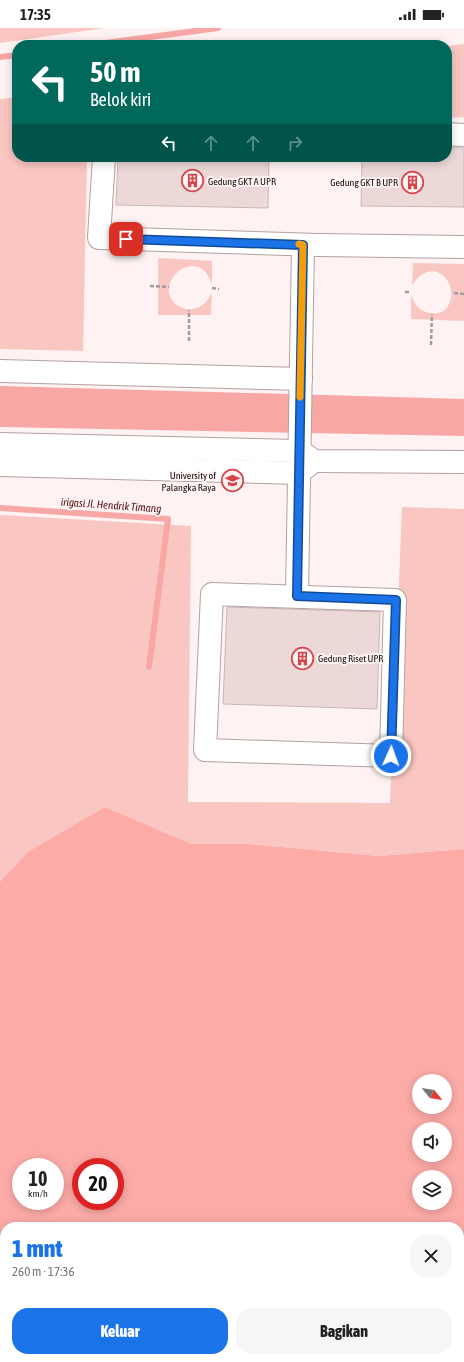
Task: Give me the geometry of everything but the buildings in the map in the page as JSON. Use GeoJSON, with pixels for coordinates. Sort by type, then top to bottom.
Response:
{"type":"FeatureCollection","features":[{"type":"Feature","properties":{"kind":"lane"},"geometry":{"type":"LineString","coordinates":[[452,134],[464,134]]}},
{"type":"Feature","properties":{"kind":"lane"},"geometry":{"type":"LineString","coordinates":[[104,162],[99,238],[311,245],[464,247]]}},
{"type":"Feature","properties":{"kind":"lane"},"geometry":{"type":"LineString","coordinates":[[304,596],[305,387],[311,245]]}},
{"type":"Feature","properties":{"kind":"lane"},"geometry":{"type":"LineString","coordinates":[[0,371],[305,387]]}},
{"type":"Feature","properties":{"kind":"lane"},"geometry":{"type":"LineString","coordinates":[[0,444],[305,452],[464,462]]}},
{"type":"Feature","properties":{"kind":"lane"},"geometry":{"type":"LineString","coordinates":[[0,465],[305,452]]}},
{"type":"Feature","properties":{"kind":"lane"},"geometry":{"type":"LineString","coordinates":[[212,594],[304,596],[396,600],[391,756],[206,750],[212,594]]}},
{"type":"Feature","properties":{"kind":"path"},"geometry":{"type":"LineString","coordinates":[[150,286],[169,287]]}},
{"type":"Feature","properties":{"kind":"path"},"geometry":{"type":"LineString","coordinates":[[212,288],[219,289]]}},
{"type":"Feature","properties":{"kind":"path"},"geometry":{"type":"LineString","coordinates":[[405,292],[411,292]]}},
{"type":"Feature","properties":{"kind":"path"},"geometry":{"type":"LineString","coordinates":[[454,293],[464,294]]}},
{"type":"Feature","properties":{"kind":"path"},"geometry":{"type":"LineString","coordinates":[[189,310],[189,341]]}},
{"type":"Feature","properties":{"kind":"path"},"geometry":{"type":"LineString","coordinates":[[431,345],[432,314]]}},
{"type":"Feature","properties":{"kind":"shaded area"},"geometry":{"type":"Polygon","coordinates":[[[0,28],[105,28],[12,40],[12,41],[0,43],[0,28]]]}},
{"type":"Feature","properties":{"kind":"shaded area"},"geometry":{"type":"Polygon","coordinates":[[[464,44],[464,117],[452,118],[452,45],[464,44]]]}},
{"type":"Feature","properties":{"kind":"shaded area"},"geometry":{"type":"Polygon","coordinates":[[[12,98],[12,162],[87,162],[83,351],[0,349],[0,99],[12,98]]]}},
{"type":"Feature","properties":{"kind":"shaded area"},"geometry":{"type":"Polygon","coordinates":[[[158,258],[212,261],[212,285],[205,272],[197,267],[187,267],[178,272],[172,279],[169,289],[171,298],[180,307],[185,309],[195,309],[199,307],[207,301],[212,292],[211,315],[158,315],[158,258]]]}},
{"type":"Feature","properties":{"kind":"shaded area"},"geometry":{"type":"Polygon","coordinates":[[[413,263],[464,264],[464,321],[411,319],[411,295],[416,305],[420,309],[426,312],[436,313],[445,310],[450,302],[451,293],[449,284],[445,277],[438,272],[430,271],[421,275],[412,285],[413,263]]]}},
{"type":"Feature","properties":{"kind":"shaded area"},"geometry":{"type":"Polygon","coordinates":[[[0,386],[464,399],[464,436],[0,427],[0,386]]]}},
{"type":"Feature","properties":{"kind":"shaded area"},"geometry":{"type":"Polygon","coordinates":[[[402,507],[464,509],[464,849],[379,856],[248,844],[192,844],[105,807],[0,896],[0,515],[191,526],[188,802],[390,803],[402,507]]]}},
{"type":"Feature","properties":{"kind":"shaded area"},"geometry":{"type":"Polygon","coordinates":[[[105,807],[192,844],[248,844],[379,856],[464,849],[464,1222],[0,1222],[0,882],[28,852],[105,807]]]}},
{"type":"Feature","properties":{"kind":"waterway"},"geometry":{"type":"LineString","coordinates":[[128,40],[218,28]]}},
{"type":"Feature","properties":{"kind":"waterway"},"geometry":{"type":"LineString","coordinates":[[0,57],[12,56]]}},
{"type":"Feature","properties":{"kind":"waterway","name":"irigasi Jl. Hendrik Timang"},"geometry":{"type":"LineString","coordinates":[[0,508],[168,519],[149,667]]}},
{"type":"Feature","properties":{"kind":"slow traffic"},"geometry":{"type":"LineString","coordinates":[[299,244],[303,245],[300,397]]}},
{"type":"Feature","properties":{"kind":"place","name":"Gedung GKT A UPR"},"geometry":{"type":"Point","coordinates":[193,181]}},
{"type":"Feature","properties":{"kind":"place","name":"Gedung GKT B UPR"},"geometry":{"type":"Point","coordinates":[413,182]}},
{"type":"Feature","properties":{"kind":"place","name":"University of Palangka Raya"},"geometry":{"type":"Point","coordinates":[232,481]}},
{"type":"Feature","properties":{"kind":"place","name":"Gedung Riset UPR"},"geometry":{"type":"Point","coordinates":[302,658]}},
{"type":"Feature","properties":{"kind":"route"},"geometry":{"type":"LineString","coordinates":[[126,239],[303,245],[297,596],[396,600],[391,756]]}}]}
